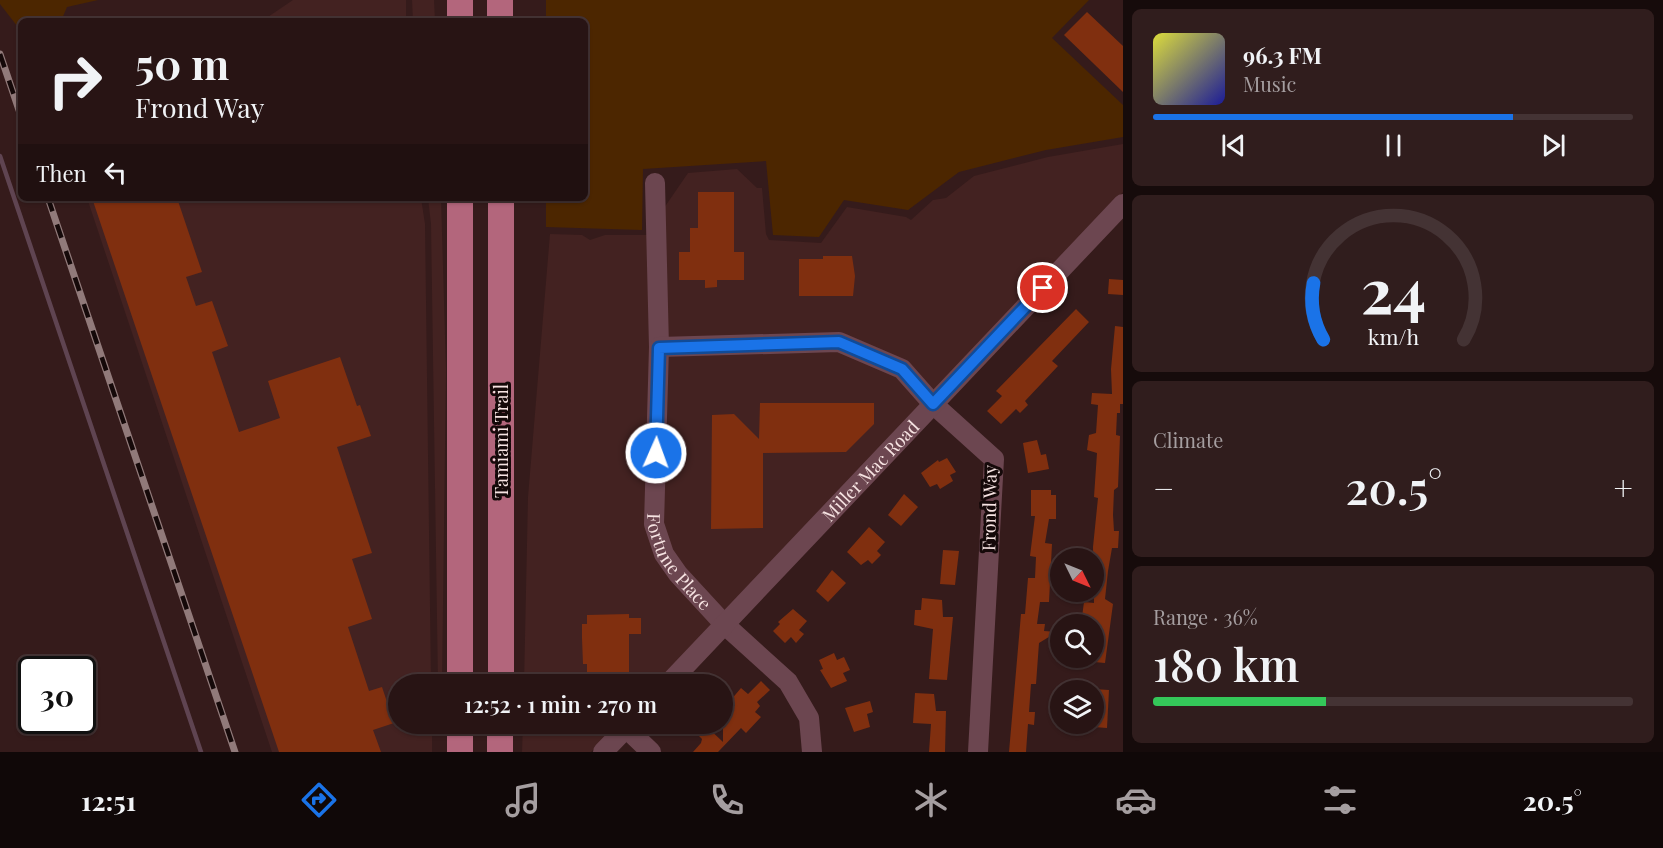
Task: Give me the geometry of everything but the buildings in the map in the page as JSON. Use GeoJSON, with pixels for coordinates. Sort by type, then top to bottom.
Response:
{"type":"FeatureCollection","features":[{"type":"Feature","properties":{"kind":"main road"},"geometry":{"type":"LineString","coordinates":[[460,0],[460,18]]}},
{"type":"Feature","properties":{"kind":"main road"},"geometry":{"type":"LineString","coordinates":[[500,0],[501,18]]}},
{"type":"Feature","properties":{"kind":"main road"},"geometry":{"type":"LineString","coordinates":[[460,201],[460,674]]}},
{"type":"Feature","properties":{"kind":"main road","name":"Tamiami Trail"},"geometry":{"type":"LineString","coordinates":[[501,201],[501,674]]}},
{"type":"Feature","properties":{"kind":"main road"},"geometry":{"type":"LineString","coordinates":[[460,734],[460,752]]}},
{"type":"Feature","properties":{"kind":"street","name":"Fortune Place"},"geometry":{"type":"LineString","coordinates":[[655,183],[659,348],[654,524],[664,555],[724,624],[788,682],[809,718],[812,752]]}},
{"type":"Feature","properties":{"kind":"street","name":"Miller Mac Road"},"geometry":{"type":"LineString","coordinates":[[677,674],[1123,205]]}},
{"type":"Feature","properties":{"kind":"street","name":"Frond Way"},"geometry":{"type":"LineString","coordinates":[[659,348],[839,342],[902,369],[933,404],[994,459],[978,752]]}},
{"type":"Feature","properties":{"kind":"street"},"geometry":{"type":"LineString","coordinates":[[603,752],[620,734]]}},
{"type":"Feature","properties":{"kind":"street"},"geometry":{"type":"LineString","coordinates":[[635,734],[651,752]]}},
{"type":"Feature","properties":{"kind":"shaded area"},"geometry":{"type":"Polygon","coordinates":[[[0,0],[98,0],[67,7],[62,18],[18,18],[18,27],[0,4],[0,0]]]}},
{"type":"Feature","properties":{"kind":"shaded area"},"geometry":{"type":"Polygon","coordinates":[[[293,0],[406,0],[406,18],[266,18],[293,0]]]}},
{"type":"Feature","properties":{"kind":"shaded area"},"geometry":{"type":"Polygon","coordinates":[[[412,0],[434,0],[435,18],[413,18],[412,0]]]}},
{"type":"Feature","properties":{"kind":"shaded area"},"geometry":{"type":"Polygon","coordinates":[[[546,0],[1089,0],[1052,38],[1123,105],[1123,137],[1046,150],[959,172],[908,210],[844,200],[819,237],[773,235],[766,161],[643,169],[642,230],[546,227],[546,201],[588,201],[588,18],[546,18],[546,0]]]}},
{"type":"Feature","properties":{"kind":"shaded area"},"geometry":{"type":"Polygon","coordinates":[[[1123,144],[1123,192],[933,393],[842,335],[666,339],[664,208],[688,173],[737,169],[757,188],[762,188],[766,234],[769,240],[821,243],[847,207],[906,217],[911,220],[933,200],[946,198],[974,176],[1048,157],[1123,144]]]}},
{"type":"Feature","properties":{"kind":"shaded area"},"geometry":{"type":"Polygon","coordinates":[[[88,201],[421,201],[425,224],[431,674],[388,674],[388,734],[432,734],[432,752],[272,752],[88,201]]]}},
{"type":"Feature","properties":{"kind":"shaded area"},"geometry":{"type":"Polygon","coordinates":[[[428,201],[441,201],[446,370],[442,674],[438,674],[431,224],[428,201]]]}},
{"type":"Feature","properties":{"kind":"shaded area"},"geometry":{"type":"Polygon","coordinates":[[[550,234],[582,235],[590,240],[605,235],[647,235],[651,340],[647,525],[714,623],[666,674],[524,674],[528,497],[550,234]]]}},
{"type":"Feature","properties":{"kind":"shaded area"},"geometry":{"type":"Polygon","coordinates":[[[839,350],[898,375],[923,403],[724,613],[671,552],[662,524],[667,355],[839,350]]]}},
{"type":"Feature","properties":{"kind":"shaded area"},"geometry":{"type":"Polygon","coordinates":[[[523,734],[609,734],[591,752],[522,752],[523,734]]]}},
{"type":"Feature","properties":{"kind":"waterway"},"geometry":{"type":"LineString","coordinates":[[0,156],[201,752]]}},
{"type":"Feature","properties":{"kind":"railway"},"geometry":{"type":"LineString","coordinates":[[0,54],[18,107]]}},
{"type":"Feature","properties":{"kind":"railway"},"geometry":{"type":"LineString","coordinates":[[49,201],[235,752]]}},
{"type":"Feature","properties":{"kind":"route"},"geometry":{"type":"LineString","coordinates":[[656,453],[659,348],[839,342],[902,369],[933,404],[1043,288]]}}]}
